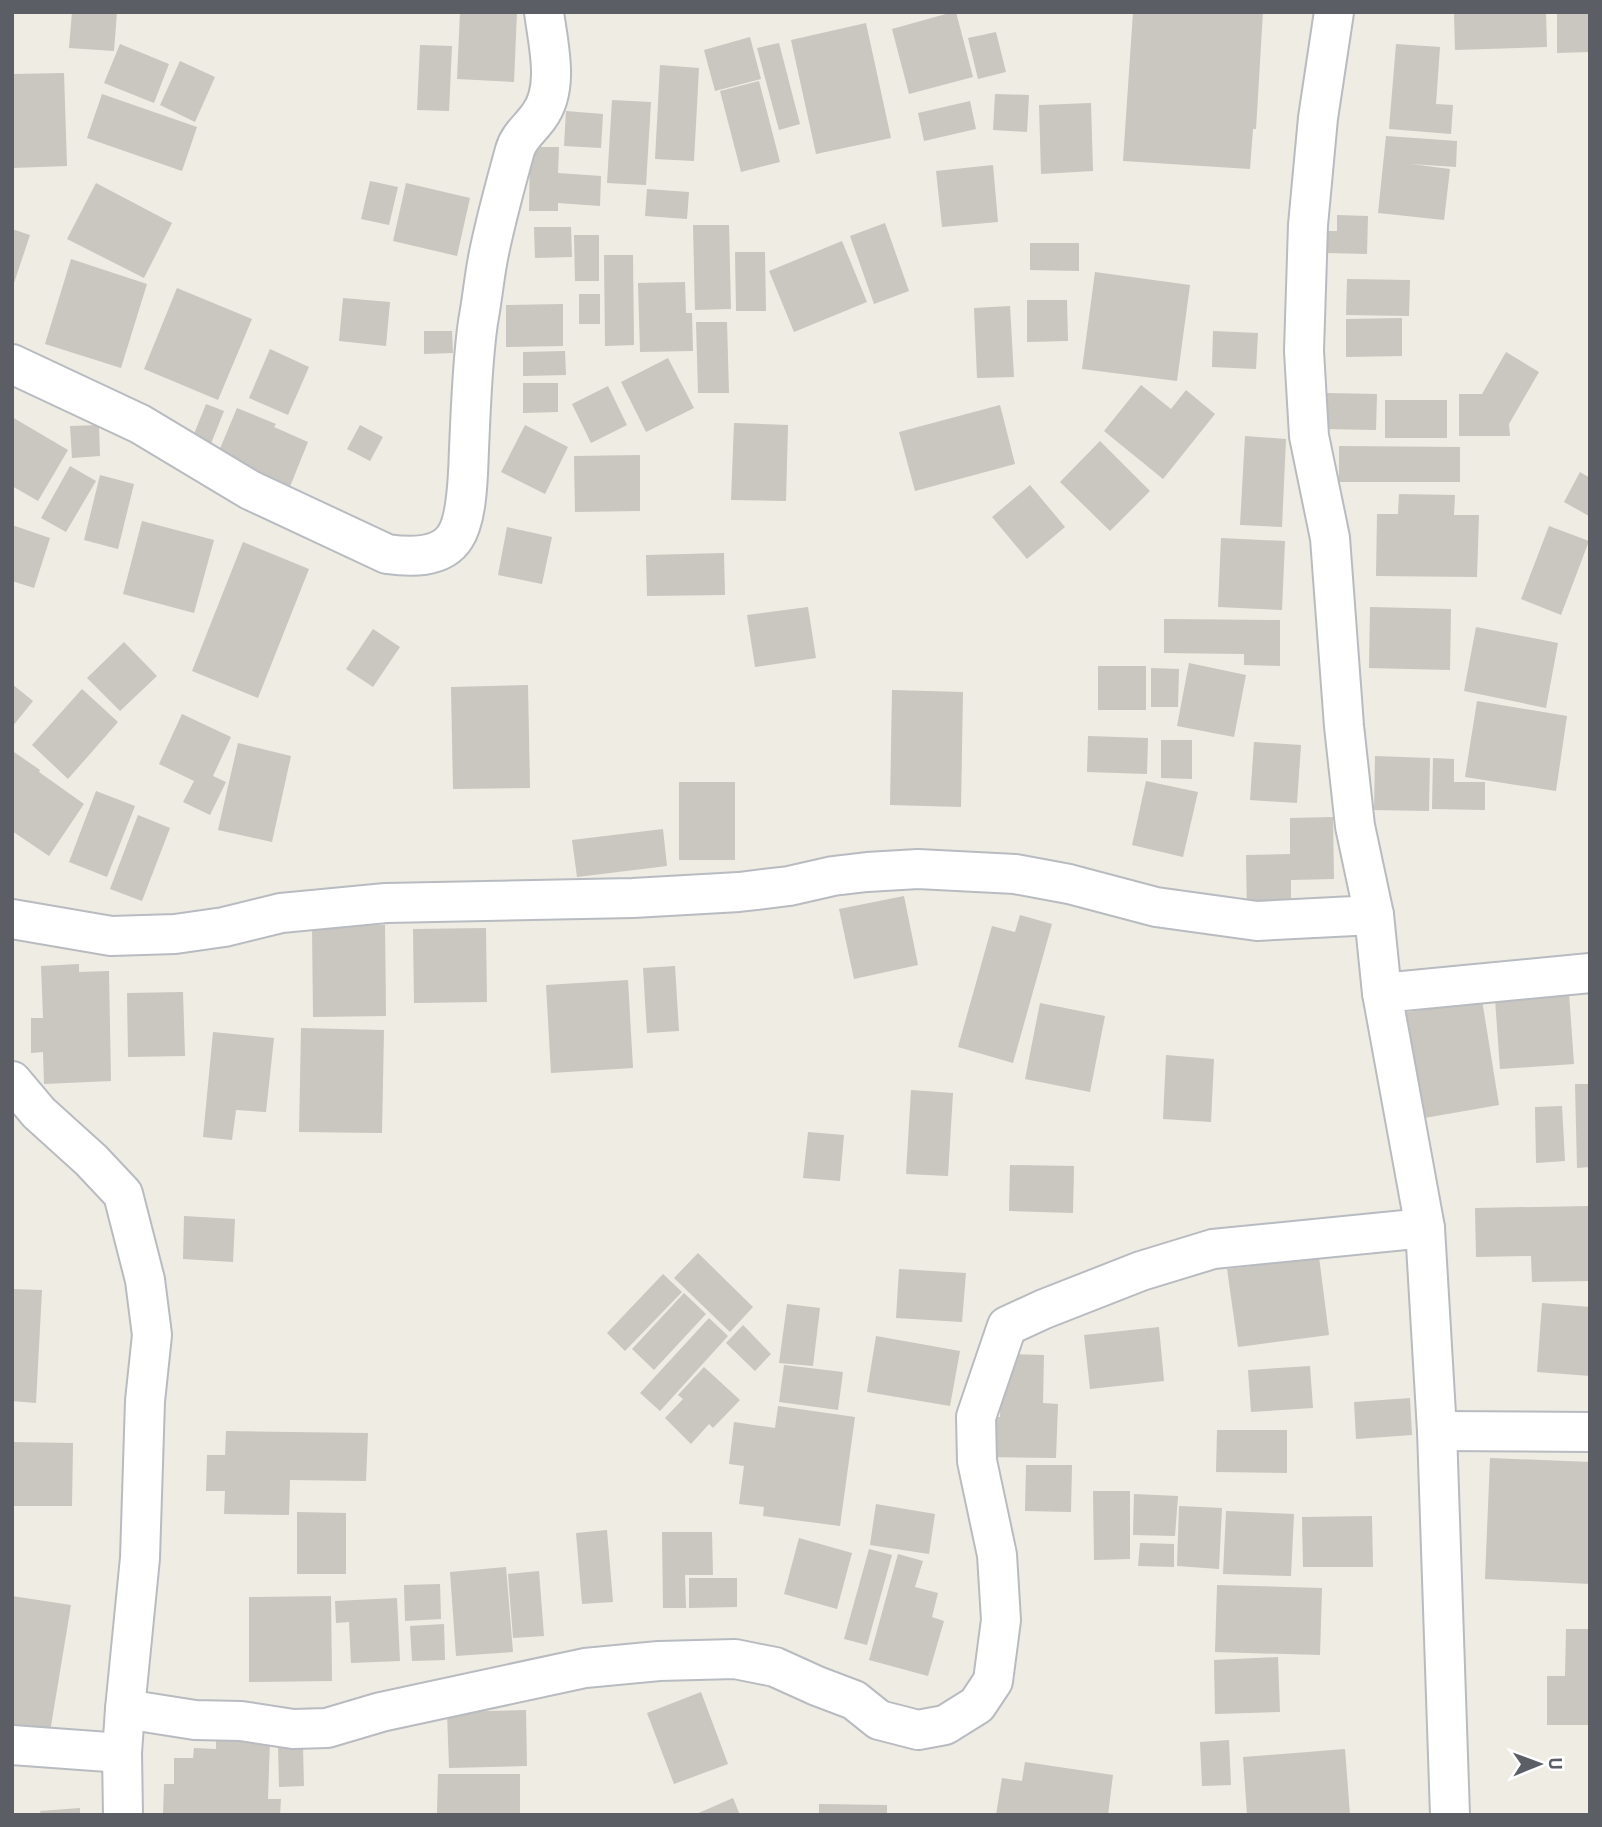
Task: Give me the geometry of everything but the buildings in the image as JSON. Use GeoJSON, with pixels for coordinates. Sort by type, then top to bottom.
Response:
{"type":"FeatureCollection","features":[{"type":"Feature","properties":{"kind":"street"},"geometry":{"type":"LineString","coordinates":[[12,364],[140,424],[250,490],[387,554],[411,557],[433,553],[446,547],[456,537],[463,516],[475,347],[488,258],[516,146],[540,116],[548,98],[551,71],[544,12]]}},
{"type":"Feature","properties":{"kind":"street"},"geometry":{"type":"LineString","coordinates":[[1334,12],[1318,118],[1308,225],[1305,363],[1309,436],[1330,538],[1344,726],[1355,826],[1374,915],[1382,993],[1426,1228],[1437,1431],[1450,1815]]}},
{"type":"Feature","properties":{"kind":"street"},"geometry":{"type":"LineString","coordinates":[[12,919],[111,936],[175,934],[224,928],[281,913],[386,903],[633,898],[789,886],[834,876],[918,869],[1015,874],[1069,884],[1156,907],[1257,921],[1374,915]]}},
{"type":"Feature","properties":{"kind":"street"},"geometry":{"type":"LineString","coordinates":[[1382,993],[1590,973]]}},
{"type":"Feature","properties":{"kind":"street"},"geometry":{"type":"LineString","coordinates":[[12,1080],[39,1113],[91,1160],[123,1194],[145,1280],[152,1335],[145,1401],[139,1558],[122,1753],[123,1815]]}},
{"type":"Feature","properties":{"kind":"street"},"geometry":{"type":"LineString","coordinates":[[125,1709],[195,1720],[241,1721],[293,1729],[327,1728],[381,1712],[585,1668],[660,1661],[735,1659],[775,1667],[855,1700],[879,1720],[918,1730],[946,1725],[977,1705],[993,1681],[1001,1620],[998,1568],[977,1461],[976,1418],[1007,1326],[1141,1271],[1213,1249],[1426,1228]]}},
{"type":"Feature","properties":{"kind":"street"},"geometry":{"type":"LineString","coordinates":[[1437,1431],[1590,1432]]}},
{"type":"Feature","properties":{"kind":"street"},"geometry":{"type":"LineString","coordinates":[[12,1745],[122,1753]]}}]}
